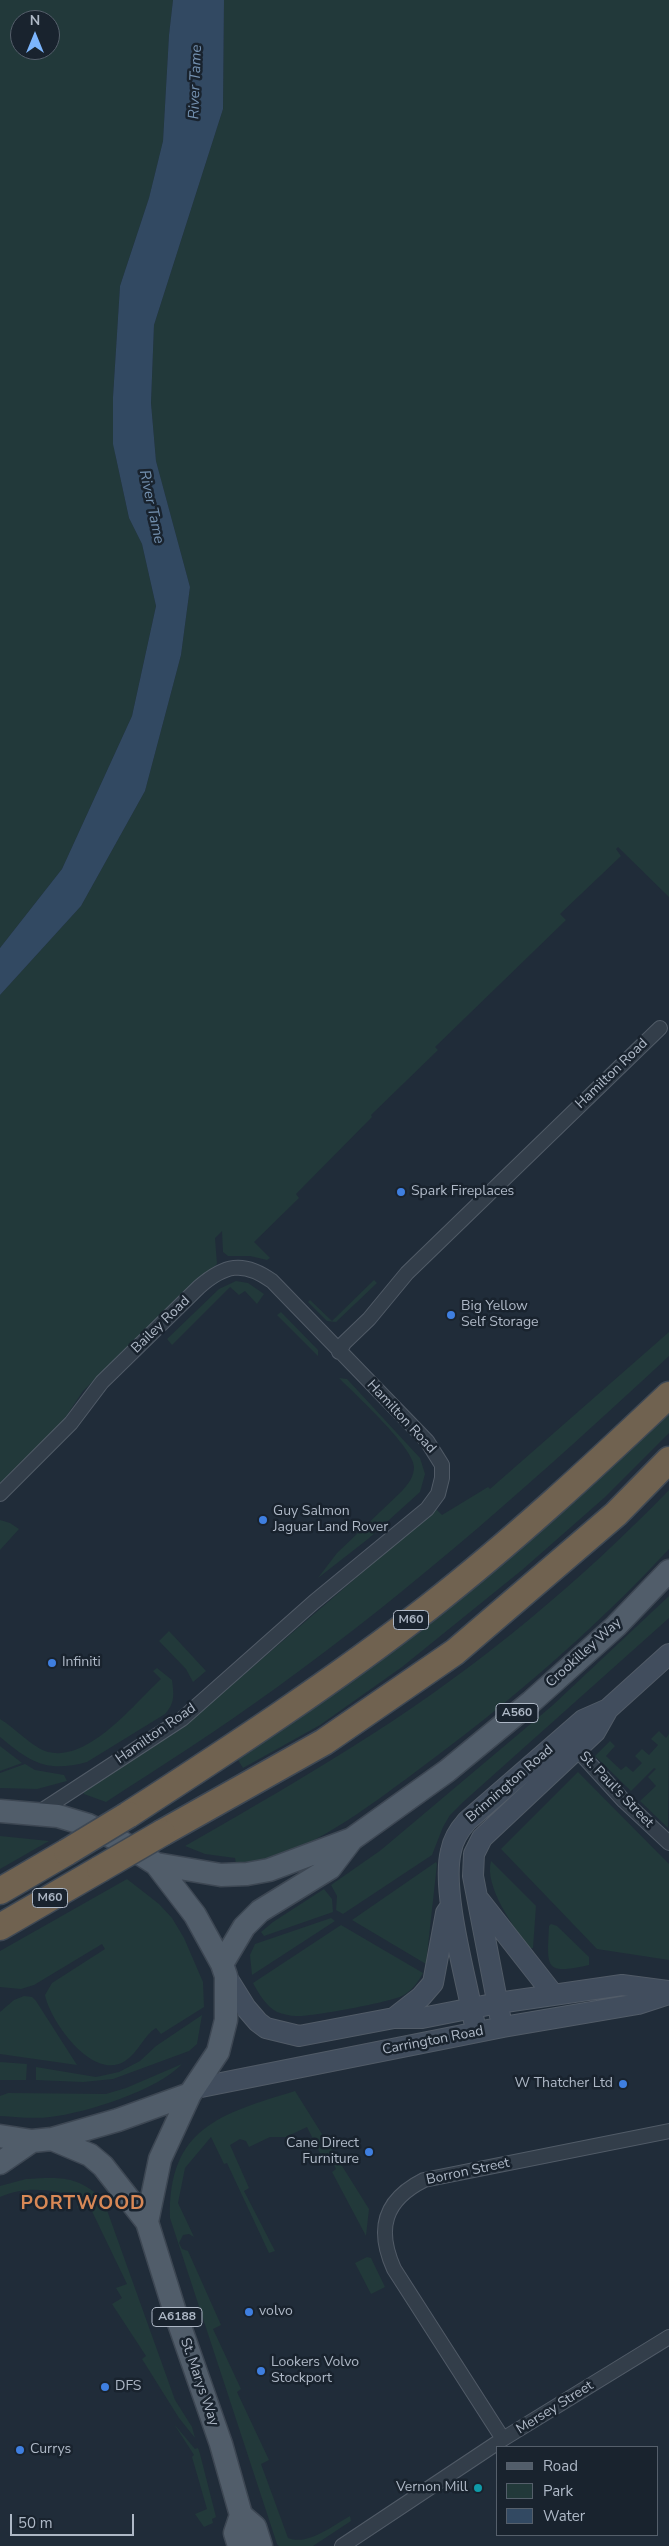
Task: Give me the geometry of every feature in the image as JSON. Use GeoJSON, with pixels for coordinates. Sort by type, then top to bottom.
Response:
{"type":"FeatureCollection","features":[{"type":"Feature","properties":{"kind":"highway","name":"M60"},"geometry":{"type":"LineString","coordinates":[[0,1891],[67,1852],[260,1730],[429,1607],[575,1484],[669,1395]]}},
{"type":"Feature","properties":{"kind":"highway","name":"M60"},"geometry":{"type":"LineString","coordinates":[[0,1927],[324,1742],[455,1652],[616,1514],[669,1460]]}},
{"type":"Feature","properties":{"kind":"main road","name":"Crookilley Way"},"geometry":{"type":"LineString","coordinates":[[156,1864],[221,1875],[247,1874],[269,1870],[352,1839],[447,1772],[531,1702],[616,1626],[669,1571]]}},
{"type":"Feature","properties":{"kind":"main road"},"geometry":{"type":"LineString","coordinates":[[1,1811],[38,1813],[88,1825],[120,1841],[156,1864],[195,1915],[224,1970]]}},
{"type":"Feature","properties":{"kind":"main road","name":"Crookilley Way"},"geometry":{"type":"LineString","coordinates":[[224,1970],[244,1927],[260,1911],[330,1868],[352,1839]]}},
{"type":"Feature","properties":{"kind":"main road","name":"St. Marys Way"},"geometry":{"type":"LineString","coordinates":[[147,2222],[160,2159],[193,2091],[218,2052],[226,2020],[224,1970]]}},
{"type":"Feature","properties":{"kind":"main road"},"geometry":{"type":"LineString","coordinates":[[0,2162],[42,2140],[118,2120],[193,2091]]}},
{"type":"Feature","properties":{"kind":"main road"},"geometry":{"type":"LineString","coordinates":[[0,2136],[42,2140]]}},
{"type":"Feature","properties":{"kind":"main road","name":"St. Marys Way"},"geometry":{"type":"LineString","coordinates":[[42,2140],[90,2155],[103,2166],[147,2222],[175,2312],[221,2444],[241,2515],[255,2527],[261,2546]]}},
{"type":"Feature","properties":{"kind":"main road","name":"St. Marys Way"},"geometry":{"type":"LineString","coordinates":[[239,2546],[235,2533],[241,2515]]}},
{"type":"Feature","properties":{"kind":"street","name":"Hamilton Road"},"geometry":{"type":"LineString","coordinates":[[38,1813],[182,1719],[314,1602],[427,1508],[438,1494],[442,1478],[442,1465],[436,1453],[339,1352],[344,1343],[369,1319],[407,1273],[660,1028]]}},
{"type":"Feature","properties":{"kind":"street","name":"Bailey Road"},"geometry":{"type":"LineString","coordinates":[[0,1494],[71,1424],[102,1382],[199,1288],[224,1270],[249,1268],[262,1274],[277,1287],[339,1352]]}},
{"type":"Feature","properties":{"kind":"street","name":"Brinnington Road"},"geometry":{"type":"LineString","coordinates":[[476,2032],[452,1905],[449,1872],[450,1853],[459,1830],[467,1820],[570,1743],[595,1732],[608,1709],[669,1654]]}},
{"type":"Feature","properties":{"kind":"street","name":"Brinnington Road"},"geometry":{"type":"LineString","coordinates":[[503,2027],[477,1897],[472,1864],[474,1854],[482,1838],[570,1743]]}},
{"type":"Feature","properties":{"kind":"street","name":"St. Paul's Street"},"geometry":{"type":"LineString","coordinates":[[570,1743],[624,1800],[669,1843]]}},
{"type":"Feature","properties":{"kind":"street"},"geometry":{"type":"LineString","coordinates":[[477,1897],[553,1994]]}},
{"type":"Feature","properties":{"kind":"street"},"geometry":{"type":"LineString","coordinates":[[394,2018],[421,1997],[433,1983],[446,1913],[452,1905]]}},
{"type":"Feature","properties":{"kind":"street","name":"Carrington Road"},"geometry":{"type":"LineString","coordinates":[[224,1970],[258,2022],[266,2028],[299,2036],[394,2018],[422,2018],[498,2003],[622,1984],[669,1992]]}},
{"type":"Feature","properties":{"kind":"street","name":"Carrington Road"},"geometry":{"type":"LineString","coordinates":[[193,2091],[476,2032],[638,2004],[669,1992]]}},
{"type":"Feature","properties":{"kind":"street","name":"Borron Street"},"geometry":{"type":"LineString","coordinates":[[503,2439],[394,2269],[385,2246],[384,2230],[392,2208],[401,2194],[424,2180],[669,2131]]}},
{"type":"Feature","properties":{"kind":"street","name":"Mersey Street"},"geometry":{"type":"LineString","coordinates":[[342,2546],[503,2439],[669,2337]]}},
{"type":"Feature","properties":{"kind":"green space"},"geometry":{"type":"Polygon","coordinates":[[[0,0],[173,0],[169,35],[163,141],[149,198],[120,286],[113,397],[115,453],[129,518],[142,544],[156,606],[132,716],[62,869],[0,948],[0,0]]]}},
{"type":"Feature","properties":{"kind":"green space"},"geometry":{"type":"Polygon","coordinates":[[[224,0],[669,0],[669,897],[618,847],[616,849],[621,856],[560,914],[566,920],[435,1047],[438,1050],[371,1115],[372,1117],[296,1194],[299,1198],[254,1242],[270,1258],[267,1260],[250,1256],[228,1256],[223,1252],[222,1231],[215,1238],[217,1264],[191,1286],[83,1391],[61,1424],[0,1484],[0,995],[81,906],[145,791],[181,655],[190,587],[156,461],[151,403],[154,325],[223,109],[224,0]]]}},
{"type":"Feature","properties":{"kind":"green space"},"geometry":{"type":"Polygon","coordinates":[[[374,1280],[377,1283],[336,1322],[327,1321],[308,1302],[310,1300],[332,1321],[374,1280]]]}},
{"type":"Feature","properties":{"kind":"green space"},"geometry":{"type":"Polygon","coordinates":[[[236,1281],[248,1283],[264,1294],[257,1304],[245,1291],[239,1295],[230,1287],[172,1345],[167,1339],[219,1289],[236,1281]]]}},
{"type":"Feature","properties":{"kind":"green space"},"geometry":{"type":"Polygon","coordinates":[[[281,1312],[318,1350],[318,1356],[277,1315],[281,1312]]]}},
{"type":"Feature","properties":{"kind":"green space"},"geometry":{"type":"Polygon","coordinates":[[[669,1332],[669,1356],[526,1486],[428,1570],[328,1650],[255,1703],[106,1802],[84,1794],[82,1791],[184,1726],[436,1509],[442,1515],[488,1487],[490,1489],[669,1332]]]}},
{"type":"Feature","properties":{"kind":"green space"},"geometry":{"type":"Polygon","coordinates":[[[339,1378],[347,1379],[420,1458],[425,1474],[420,1492],[368,1539],[318,1578],[337,1553],[402,1491],[414,1471],[411,1458],[405,1447],[370,1408],[339,1378]]]}},
{"type":"Feature","properties":{"kind":"green space"},"geometry":{"type":"Polygon","coordinates":[[[669,1412],[669,1433],[604,1498],[522,1570],[402,1667],[320,1725],[243,1768],[238,1760],[289,1724],[669,1412]]]}},
{"type":"Feature","properties":{"kind":"green space"},"geometry":{"type":"Polygon","coordinates":[[[669,1490],[669,1549],[611,1608],[519,1691],[387,1793],[347,1821],[306,1844],[286,1854],[262,1861],[236,1865],[235,1858],[205,1854],[185,1846],[279,1792],[451,1681],[564,1590],[669,1490]]]}},
{"type":"Feature","properties":{"kind":"green space"},"geometry":{"type":"Polygon","coordinates":[[[0,1520],[10,1523],[19,1529],[0,1550],[0,1520]]]}},
{"type":"Feature","properties":{"kind":"green space"},"geometry":{"type":"Polygon","coordinates":[[[669,1596],[669,1618],[450,1815],[432,1855],[343,1914],[336,1910],[337,1896],[331,1885],[381,1850],[553,1705],[669,1596]]]}},
{"type":"Feature","properties":{"kind":"green space"},"geometry":{"type":"Polygon","coordinates":[[[169,1631],[206,1671],[193,1682],[186,1669],[159,1641],[169,1631]]]}},
{"type":"Feature","properties":{"kind":"green space"},"geometry":{"type":"Polygon","coordinates":[[[157,1668],[172,1680],[173,1699],[171,1706],[165,1714],[87,1762],[73,1765],[49,1766],[30,1759],[0,1737],[0,1719],[42,1750],[64,1753],[79,1748],[95,1740],[110,1729],[161,1679],[153,1671],[157,1668]]]}},
{"type":"Feature","properties":{"kind":"green space"},"geometry":{"type":"Polygon","coordinates":[[[659,1731],[666,1738],[669,1734],[668,1828],[640,1801],[656,1786],[648,1777],[656,1769],[654,1768],[631,1791],[595,1756],[610,1741],[615,1746],[606,1756],[621,1770],[626,1766],[633,1772],[642,1763],[635,1756],[642,1749],[649,1755],[658,1745],[651,1739],[659,1731]]]}},
{"type":"Feature","properties":{"kind":"green space"},"geometry":{"type":"Polygon","coordinates":[[[0,1746],[22,1763],[0,1771],[0,1746]]]}},
{"type":"Feature","properties":{"kind":"green space"},"geometry":{"type":"Polygon","coordinates":[[[25,1764],[35,1770],[64,1775],[67,1781],[37,1789],[0,1788],[0,1773],[25,1764]]]}},
{"type":"Feature","properties":{"kind":"green space"},"geometry":{"type":"Polygon","coordinates":[[[578,1772],[669,1864],[669,1960],[597,1949],[501,1849],[578,1772]]]}},
{"type":"Feature","properties":{"kind":"green space"},"geometry":{"type":"Polygon","coordinates":[[[0,1836],[49,1841],[0,1869],[0,1836]]]}},
{"type":"Feature","properties":{"kind":"green space"},"geometry":{"type":"Polygon","coordinates":[[[491,1861],[536,1906],[533,1948],[529,1948],[496,1894],[490,1871],[491,1861]]]}},
{"type":"Feature","properties":{"kind":"green space"},"geometry":{"type":"Polygon","coordinates":[[[436,1862],[437,1864],[426,1964],[352,1920],[436,1862]]]}},
{"type":"Feature","properties":{"kind":"green space"},"geometry":{"type":"Polygon","coordinates":[[[127,1879],[159,1904],[172,1918],[184,1938],[203,1982],[204,2007],[161,2034],[156,2028],[130,2058],[113,2065],[100,2063],[87,2056],[75,2046],[55,2019],[45,1995],[52,1983],[105,1949],[102,1944],[34,1985],[21,1989],[0,1987],[0,1951],[127,1879]]]}},
{"type":"Feature","properties":{"kind":"green space"},"geometry":{"type":"Polygon","coordinates":[[[324,1889],[332,1899],[333,1912],[264,1936],[261,1932],[273,1922],[324,1889]]]}},
{"type":"Feature","properties":{"kind":"green space"},"geometry":{"type":"Polygon","coordinates":[[[331,1918],[335,1921],[252,1975],[250,1955],[255,1944],[331,1918]]]}},
{"type":"Feature","properties":{"kind":"green space"},"geometry":{"type":"Polygon","coordinates":[[[551,1924],[557,1926],[589,1957],[589,1965],[563,1969],[551,1965],[548,1951],[549,1926],[551,1924]]]}},
{"type":"Feature","properties":{"kind":"green space"},"geometry":{"type":"Polygon","coordinates":[[[341,1925],[423,1973],[419,1980],[409,1992],[395,1999],[317,2014],[291,2016],[277,2012],[269,2006],[253,1983],[341,1925]]]}},
{"type":"Feature","properties":{"kind":"green space"},"geometry":{"type":"Polygon","coordinates":[[[24,1996],[32,1997],[36,2001],[77,2065],[0,2054],[0,2012],[14,2000],[24,1996]]]}},
{"type":"Feature","properties":{"kind":"green space"},"geometry":{"type":"Polygon","coordinates":[[[202,2015],[197,2044],[189,2051],[113,2079],[83,2082],[36,2080],[36,2067],[96,2077],[119,2072],[140,2061],[156,2046],[202,2015]]]}},
{"type":"Feature","properties":{"kind":"green space"},"geometry":{"type":"Polygon","coordinates":[[[0,2062],[27,2064],[26,2080],[0,2080],[0,2062]]]}},
{"type":"Feature","properties":{"kind":"green space"},"geometry":{"type":"Polygon","coordinates":[[[182,2064],[171,2074],[139,2091],[82,2111],[50,2117],[0,2116],[0,2096],[8,2093],[106,2094],[126,2088],[182,2064]]]}},
{"type":"Feature","properties":{"kind":"green space"},"geometry":{"type":"Polygon","coordinates":[[[295,2091],[369,2209],[366,2236],[332,2172],[336,2169],[328,2153],[321,2155],[307,2127],[286,2137],[270,2137],[249,2147],[246,2141],[240,2139],[230,2145],[249,2188],[244,2191],[275,2251],[269,2253],[227,2163],[224,2164],[211,2137],[185,2168],[178,2203],[194,2237],[189,2234],[183,2235],[179,2243],[182,2249],[188,2251],[221,2325],[213,2329],[241,2389],[237,2392],[269,2460],[261,2464],[288,2538],[296,2540],[312,2537],[350,2516],[351,2521],[313,2546],[279,2546],[277,2544],[170,2218],[172,2188],[178,2163],[189,2144],[204,2129],[222,2118],[268,2099],[295,2091]]]}},
{"type":"Feature","properties":{"kind":"green space"},"geometry":{"type":"Polygon","coordinates":[[[26,2179],[67,2179],[84,2185],[103,2199],[175,2400],[192,2427],[195,2438],[179,2418],[142,2359],[146,2356],[112,2304],[122,2298],[116,2288],[127,2284],[88,2203],[77,2208],[80,2197],[40,2190],[20,2191],[0,2197],[0,2186],[26,2179]]]}},
{"type":"Feature","properties":{"kind":"green space"},"geometry":{"type":"Polygon","coordinates":[[[367,2257],[371,2258],[385,2287],[371,2294],[355,2263],[367,2257]]]}},
{"type":"Feature","properties":{"kind":"green space"},"geometry":{"type":"Polygon","coordinates":[[[174,2424],[195,2449],[198,2448],[200,2454],[216,2517],[212,2519],[213,2523],[204,2527],[195,2514],[207,2509],[192,2457],[194,2455],[174,2424]]]}},
{"type":"Feature","properties":{"kind":"water","name":"River Tame"},"geometry":{"type":"Polygon","coordinates":[[[173,0],[224,0],[223,109],[154,325],[151,403],[156,461],[190,587],[181,655],[145,791],[81,906],[0,995],[0,948],[62,869],[132,716],[156,606],[142,544],[129,518],[113,444],[113,397],[120,286],[149,198],[163,141],[169,35],[173,0]]]}},
{"type":"Feature","properties":{"kind":"place","name":"Spark Fireplaces"},"geometry":{"type":"Point","coordinates":[401,1192]}},
{"type":"Feature","properties":{"kind":"place","name":"Big Yellow Self Storage"},"geometry":{"type":"Point","coordinates":[451,1315]}},
{"type":"Feature","properties":{"kind":"place","name":"Guy Salmon Jaguar Land Rover"},"geometry":{"type":"Point","coordinates":[263,1520]}},
{"type":"Feature","properties":{"kind":"place","name":"Infiniti"},"geometry":{"type":"Point","coordinates":[52,1663]}},
{"type":"Feature","properties":{"kind":"place","name":"W Thatcher Ltd"},"geometry":{"type":"Point","coordinates":[623,2084]}},
{"type":"Feature","properties":{"kind":"place","name":"Cane Direct Furniture"},"geometry":{"type":"Point","coordinates":[369,2152]}},
{"type":"Feature","properties":{"kind":"place","name":"volvo"},"geometry":{"type":"Point","coordinates":[249,2312]}},
{"type":"Feature","properties":{"kind":"place","name":"Lookers Volvo Stockport"},"geometry":{"type":"Point","coordinates":[261,2371]}},
{"type":"Feature","properties":{"kind":"place","name":"DFS"},"geometry":{"type":"Point","coordinates":[105,2387]}},
{"type":"Feature","properties":{"kind":"place","name":"Currys"},"geometry":{"type":"Point","coordinates":[20,2450]}},
{"type":"Feature","properties":{"kind":"place","name":"Vernon Mill"},"geometry":{"type":"Point","coordinates":[478,2488]}},
{"type":"Feature","properties":{"kind":"district","name":"PORTWOOD"},"geometry":{"type":"Point","coordinates":[83,2204]}}]}
